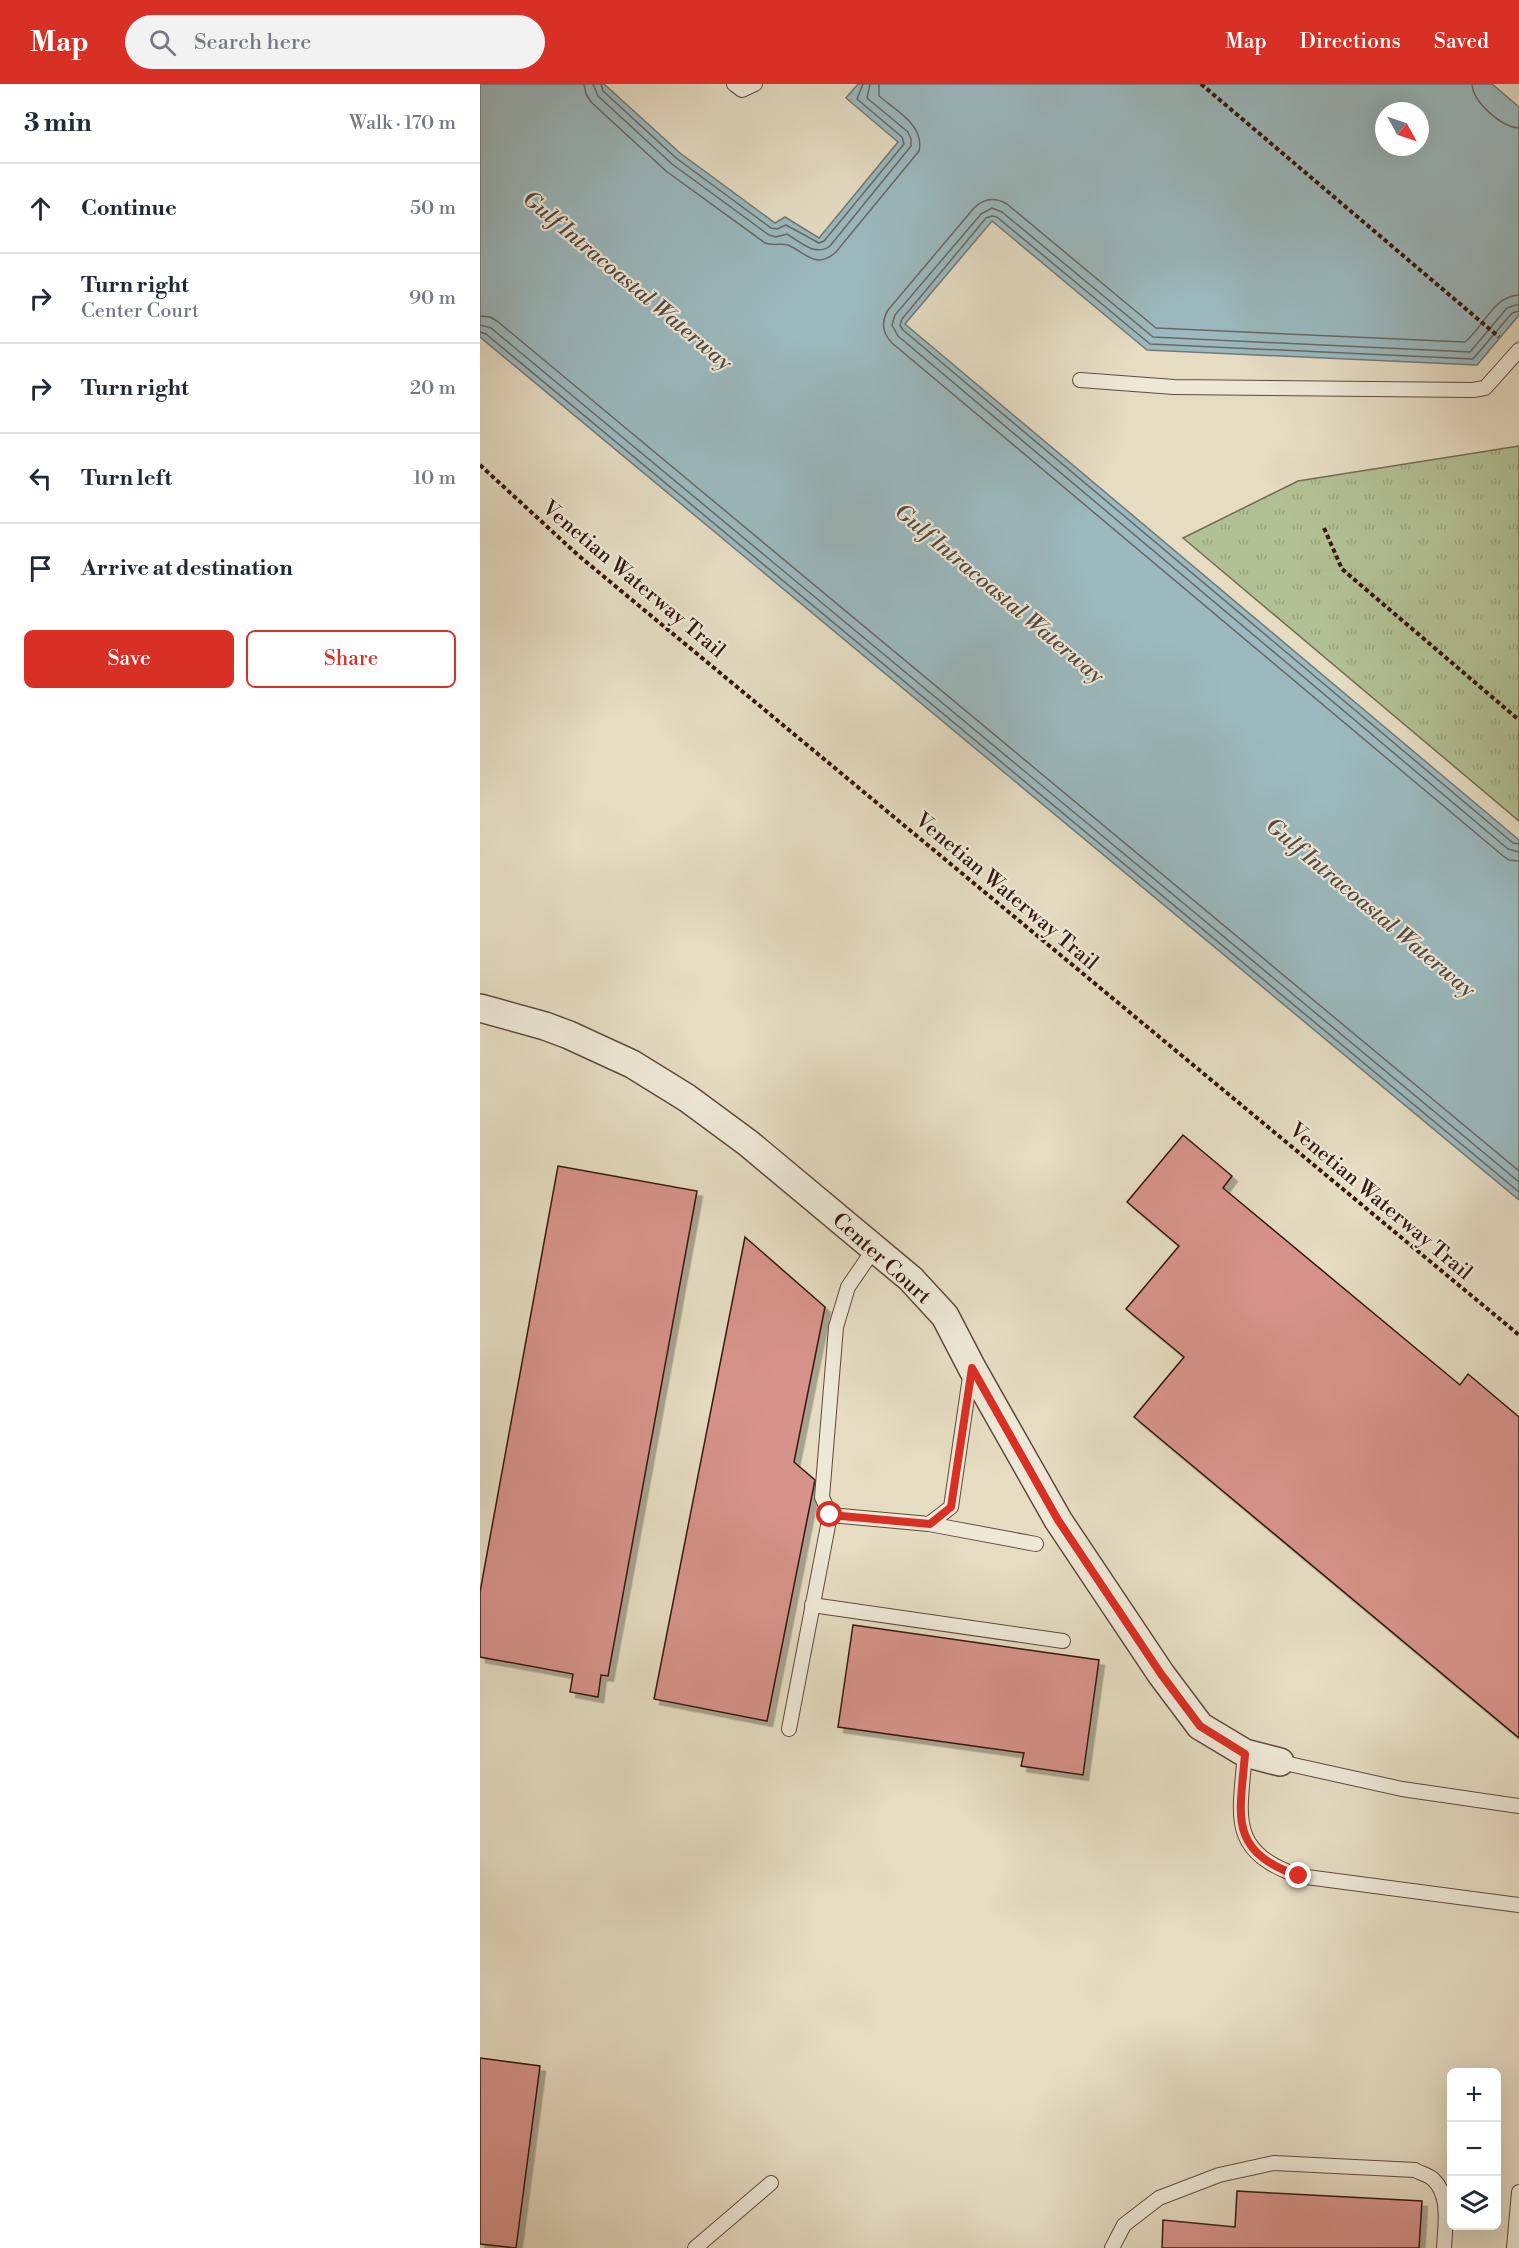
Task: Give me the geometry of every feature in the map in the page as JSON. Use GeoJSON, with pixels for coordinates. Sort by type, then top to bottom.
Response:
{"type":"FeatureCollection","features":[{"type":"Feature","properties":{"kind":"street","name":"Center Court"},"geometry":{"type":"LineString","coordinates":[[480,1008],[569,1035],[632,1065],[678,1092],[748,1143],[911,1280],[945,1316],[1058,1520],[1161,1674],[1200,1726],[1245,1754],[1280,1762]]}},
{"type":"Feature","properties":{"kind":"lane"},"geometry":{"type":"LineString","coordinates":[[734,84],[742,90],[755,84]]}},
{"type":"Feature","properties":{"kind":"lane"},"geometry":{"type":"LineString","coordinates":[[1080,380],[1174,387],[1473,390],[1485,388],[1519,350]]}},
{"type":"Feature","properties":{"kind":"lane"},"geometry":{"type":"LineString","coordinates":[[789,1729],[830,1515],[822,1497],[836,1327],[848,1287],[874,1249]]}},
{"type":"Feature","properties":{"kind":"lane"},"geometry":{"type":"LineString","coordinates":[[930,1524],[951,1507],[972,1368]]}},
{"type":"Feature","properties":{"kind":"lane"},"geometry":{"type":"LineString","coordinates":[[830,1515],[930,1524],[1036,1544]]}},
{"type":"Feature","properties":{"kind":"lane"},"geometry":{"type":"LineString","coordinates":[[812,1605],[1063,1641]]}},
{"type":"Feature","properties":{"kind":"lane"},"geometry":{"type":"LineString","coordinates":[[1245,1754],[1240,1821],[1251,1847],[1274,1867],[1299,1876],[1519,1905]]}},
{"type":"Feature","properties":{"kind":"lane"},"geometry":{"type":"LineString","coordinates":[[1280,1762],[1402,1789],[1519,1806]]}},
{"type":"Feature","properties":{"kind":"lane"},"geometry":{"type":"LineString","coordinates":[[1112,2248],[1124,2225],[1160,2198],[1218,2175],[1274,2163],[1415,2170],[1424,2174],[1433,2179],[1443,2196],[1446,2215],[1444,2248]]}},
{"type":"Feature","properties":{"kind":"lane"},"geometry":{"type":"LineString","coordinates":[[694,2248],[771,2183]]}},
{"type":"Feature","properties":{"kind":"lane"},"geometry":{"type":"LineString","coordinates":[[1514,2248],[1519,2192]]}},
{"type":"Feature","properties":{"kind":"path"},"geometry":{"type":"LineString","coordinates":[[1201,84],[1500,337]]}},
{"type":"Feature","properties":{"kind":"path","name":"Venetian Waterway Trail"},"geometry":{"type":"LineString","coordinates":[[480,465],[579,556],[1519,1335]]}},
{"type":"Feature","properties":{"kind":"path"},"geometry":{"type":"LineString","coordinates":[[1324,528],[1342,569],[1519,720]]}},
{"type":"Feature","properties":{"kind":"green space"},"geometry":{"type":"Polygon","coordinates":[[[1519,446],[1519,821],[1183,538],[1298,481],[1519,446]]]}},
{"type":"Feature","properties":{"kind":"water","name":"Gulf Intracoastal Waterway"},"geometry":{"type":"Polygon","coordinates":[[[480,84],[604,84],[680,153],[775,223],[785,217],[819,238],[898,142],[846,98],[858,84],[1492,84],[1519,107],[1519,315],[1477,365],[1147,350],[992,221],[905,324],[1519,840],[1519,1200],[480,337],[480,84]]]}},
{"type":"Feature","properties":{"kind":"building"},"geometry":{"type":"Polygon","coordinates":[[[1183,1135],[1232,1176],[1223,1188],[1460,1385],[1468,1374],[1519,1417],[1519,1738],[1134,1417],[1184,1357],[1126,1309],[1179,1246],[1127,1202],[1183,1135]]]}},
{"type":"Feature","properties":{"kind":"building"},"geometry":{"type":"Polygon","coordinates":[[[558,1166],[697,1191],[608,1676],[601,1675],[598,1697],[570,1692],[573,1674],[480,1657],[480,1592],[558,1166]]]}},
{"type":"Feature","properties":{"kind":"building"},"geometry":{"type":"Polygon","coordinates":[[[745,1237],[825,1307],[794,1462],[815,1480],[767,1721],[654,1699],[745,1237]]]}},
{"type":"Feature","properties":{"kind":"building"},"geometry":{"type":"Polygon","coordinates":[[[853,1625],[1099,1660],[1083,1775],[1021,1766],[1024,1753],[838,1727],[853,1625]]]}},
{"type":"Feature","properties":{"kind":"building"},"geometry":{"type":"Polygon","coordinates":[[[480,2058],[540,2066],[516,2248],[480,2244],[480,2058]]]}},
{"type":"Feature","properties":{"kind":"building"},"geometry":{"type":"Polygon","coordinates":[[[1237,2191],[1422,2201],[1419,2248],[1162,2248],[1163,2220],[1235,2227],[1237,2191]]]}},
{"type":"Feature","properties":{"kind":"route"},"geometry":{"type":"LineString","coordinates":[[830,1515],[930,1524],[951,1507],[972,1368],[1058,1520],[1161,1674],[1200,1726],[1245,1754],[1240,1821],[1251,1847],[1274,1867],[1299,1876]]}}]}
